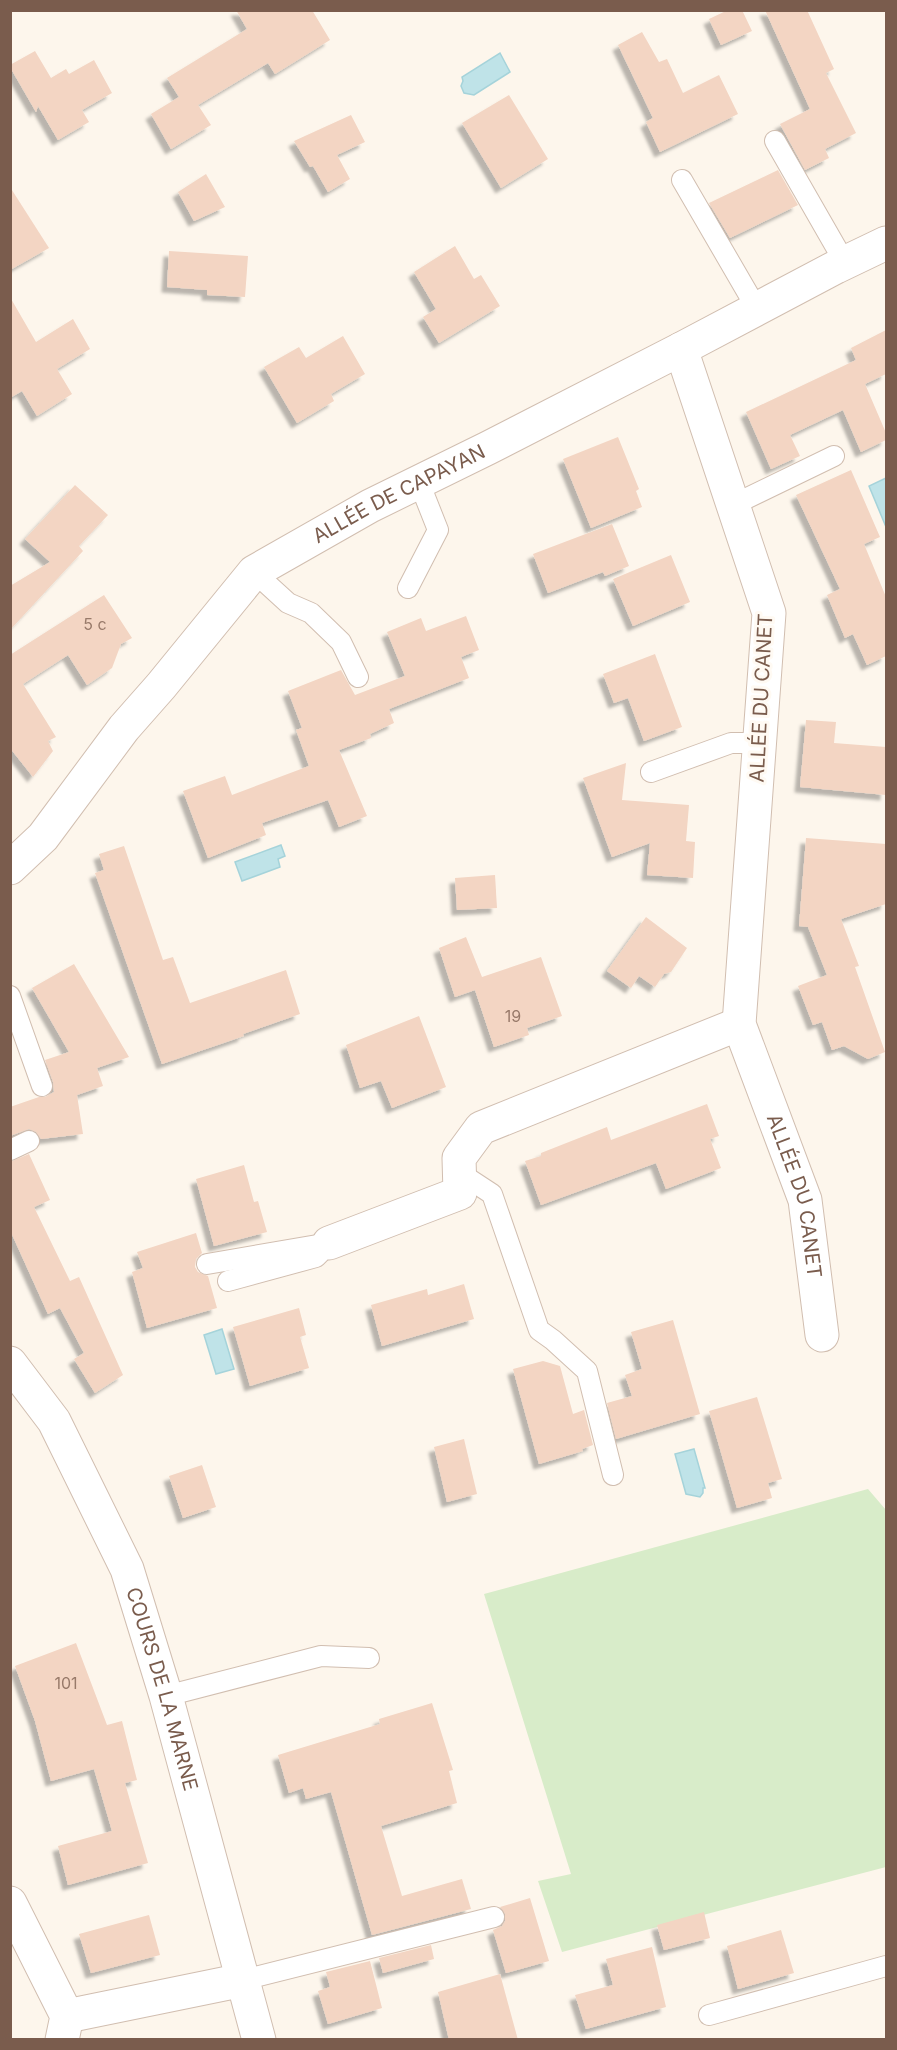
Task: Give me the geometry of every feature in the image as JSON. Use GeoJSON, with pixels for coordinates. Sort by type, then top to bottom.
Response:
{"type":"FeatureCollection","features":[{"type":"Feature","properties":{"kind":"street","name":"ALLÉE DE CAPAYAN"},"geometry":{"type":"LineString","coordinates":[[10,868],[43,837],[124,728],[254,572],[370,506],[886,243]]}},
{"type":"Feature","properties":{"kind":"street","name":"ALLÉE DU CANET"},"geometry":{"type":"LineString","coordinates":[[681,349],[769,613],[740,1024],[805,1200],[822,1335]]}},
{"type":"Feature","properties":{"kind":"street"},"geometry":{"type":"LineString","coordinates":[[329,1243],[460,1193],[459,1158],[481,1128],[740,1024]]}},
{"type":"Feature","properties":{"kind":"street","name":"COURS DE LA MARNE"},"geometry":{"type":"LineString","coordinates":[[10,1363],[54,1420],[127,1569],[166,1696],[259,2040]]}},
{"type":"Feature","properties":{"kind":"street"},"geometry":{"type":"LineString","coordinates":[[10,1903],[20,1947],[65,2028],[243,1980]]}},
{"type":"Feature","properties":{"kind":"lane"},"geometry":{"type":"LineString","coordinates":[[775,141],[845,262]]}},
{"type":"Feature","properties":{"kind":"lane"},"geometry":{"type":"LineString","coordinates":[[682,180],[757,309]]}},
{"type":"Feature","properties":{"kind":"lane"},"geometry":{"type":"LineString","coordinates":[[733,504],[834,456]]}},
{"type":"Feature","properties":{"kind":"lane"},"geometry":{"type":"LineString","coordinates":[[408,588],[438,530],[419,482]]}},
{"type":"Feature","properties":{"kind":"lane"},"geometry":{"type":"LineString","coordinates":[[254,572],[288,603],[311,613],[341,642],[358,677]]}},
{"type":"Feature","properties":{"kind":"lane"},"geometry":{"type":"LineString","coordinates":[[651,772],[731,743],[760,743]]}},
{"type":"Feature","properties":{"kind":"lane"},"geometry":{"type":"LineString","coordinates":[[10,996],[42,1086]]}},
{"type":"Feature","properties":{"kind":"lane"},"geometry":{"type":"LineString","coordinates":[[10,1150],[29,1141]]}},
{"type":"Feature","properties":{"kind":"lane"},"geometry":{"type":"LineString","coordinates":[[460,1173],[492,1194],[539,1330],[587,1371],[613,1475]]}},
{"type":"Feature","properties":{"kind":"lane"},"geometry":{"type":"LineString","coordinates":[[207,1264],[329,1243]]}},
{"type":"Feature","properties":{"kind":"lane"},"geometry":{"type":"LineString","coordinates":[[228,1281],[316,1257],[329,1243]]}},
{"type":"Feature","properties":{"kind":"lane"},"geometry":{"type":"LineString","coordinates":[[166,1696],[321,1656],[369,1658]]}},
{"type":"Feature","properties":{"kind":"lane"},"geometry":{"type":"LineString","coordinates":[[243,1980],[494,1917]]}},
{"type":"Feature","properties":{"kind":"lane"},"geometry":{"type":"LineString","coordinates":[[709,2015],[886,1966]]}},
{"type":"Feature","properties":{"kind":"green space"},"geometry":{"type":"Polygon","coordinates":[[[868,1489],[886,1510],[886,1867],[562,1952],[538,1881],[571,1874],[484,1594],[868,1489]]]}},
{"type":"Feature","properties":{"kind":"water"},"geometry":{"type":"Polygon","coordinates":[[[500,53],[510,72],[474,95],[464,93],[461,86],[462,77],[500,53]]]}},
{"type":"Feature","properties":{"kind":"water"},"geometry":{"type":"Polygon","coordinates":[[[886,478],[886,527],[869,486],[886,478]]]}},
{"type":"Feature","properties":{"kind":"water"},"geometry":{"type":"Polygon","coordinates":[[[281,845],[285,856],[278,859],[280,867],[242,881],[235,862],[281,845]]]}},
{"type":"Feature","properties":{"kind":"water"},"geometry":{"type":"Polygon","coordinates":[[[222,1329],[234,1369],[216,1374],[204,1335],[222,1329]]]}},
{"type":"Feature","properties":{"kind":"water"},"geometry":{"type":"Polygon","coordinates":[[[694,1449],[705,1488],[700,1497],[686,1494],[675,1454],[694,1449]]]}},
{"type":"Feature","properties":{"kind":"building"},"geometry":{"type":"Polygon","coordinates":[[[236,10],[312,10],[330,40],[275,74],[268,63],[198,105],[211,125],[171,149],[151,114],[179,97],[167,78],[247,29],[236,10]]]}},
{"type":"Feature","properties":{"kind":"building"},"geometry":{"type":"Polygon","coordinates":[[[728,10],[742,10],[752,31],[721,45],[709,19],[728,10]]]}},
{"type":"Feature","properties":{"kind":"building"},"geometry":{"type":"Polygon","coordinates":[[[765,10],[807,10],[834,69],[826,73],[856,133],[825,149],[829,158],[805,170],[780,124],[810,109],[765,10]]]}},
{"type":"Feature","properties":{"kind":"building"},"geometry":{"type":"Polygon","coordinates":[[[642,32],[659,62],[667,59],[683,93],[719,75],[738,114],[660,152],[646,122],[653,118],[618,45],[642,32]]]}},
{"type":"Feature","properties":{"kind":"building"},"geometry":{"type":"Polygon","coordinates":[[[35,51],[51,78],[66,69],[69,74],[94,60],[112,93],[82,110],[89,122],[58,140],[38,106],[36,112],[10,67],[35,51]]]}},
{"type":"Feature","properties":{"kind":"building"},"geometry":{"type":"Polygon","coordinates":[[[509,95],[548,159],[501,188],[462,123],[509,95]]]}},
{"type":"Feature","properties":{"kind":"building"},"geometry":{"type":"Polygon","coordinates":[[[351,115],[365,142],[337,155],[350,179],[328,192],[313,166],[310,167],[294,141],[351,115]]]}},
{"type":"Feature","properties":{"kind":"building"},"geometry":{"type":"Polygon","coordinates":[[[778,170],[798,205],[730,238],[709,203],[778,170]]]}},
{"type":"Feature","properties":{"kind":"building"},"geometry":{"type":"Polygon","coordinates":[[[206,174],[225,207],[194,221],[178,192],[206,174]]]}},
{"type":"Feature","properties":{"kind":"building"},"geometry":{"type":"Polygon","coordinates":[[[10,187],[49,248],[10,270],[10,187]]]}},
{"type":"Feature","properties":{"kind":"building"},"geometry":{"type":"Polygon","coordinates":[[[455,246],[474,279],[481,275],[500,306],[439,343],[423,317],[436,309],[414,272],[455,246]]]}},
{"type":"Feature","properties":{"kind":"building"},"geometry":{"type":"Polygon","coordinates":[[[169,251],[248,256],[245,297],[207,295],[207,290],[167,287],[169,251]]]}},
{"type":"Feature","properties":{"kind":"building"},"geometry":{"type":"Polygon","coordinates":[[[10,297],[36,342],[73,319],[90,349],[57,369],[72,394],[37,416],[22,391],[10,398],[10,297]]]}},
{"type":"Feature","properties":{"kind":"building"},"geometry":{"type":"Polygon","coordinates":[[[886,330],[886,374],[865,384],[886,433],[886,440],[861,452],[843,410],[790,435],[800,456],[771,469],[746,412],[856,360],[851,348],[886,330]]]}},
{"type":"Feature","properties":{"kind":"building"},"geometry":{"type":"Polygon","coordinates":[[[343,336],[365,374],[331,394],[334,401],[297,423],[264,367],[299,347],[306,358],[343,336]]]}},
{"type":"Feature","properties":{"kind":"building"},"geometry":{"type":"Polygon","coordinates":[[[618,437],[639,489],[636,491],[642,507],[591,528],[563,459],[618,437]]]}},
{"type":"Feature","properties":{"kind":"building"},"geometry":{"type":"Polygon","coordinates":[[[851,470],[880,537],[864,544],[886,597],[886,656],[867,665],[853,634],[845,638],[827,595],[840,589],[796,495],[851,470]]]}},
{"type":"Feature","properties":{"kind":"building"},"geometry":{"type":"Polygon","coordinates":[[[75,485],[108,515],[79,546],[83,551],[10,630],[10,586],[50,562],[25,539],[75,485]]]}},
{"type":"Feature","properties":{"kind":"building"},"geometry":{"type":"Polygon","coordinates":[[[612,524],[629,566],[605,576],[603,572],[548,593],[533,554],[612,524]]]}},
{"type":"Feature","properties":{"kind":"building"},"geometry":{"type":"Polygon","coordinates":[[[671,555],[690,602],[633,626],[613,579],[671,555]]]}},
{"type":"Feature","properties":{"kind":"building"},"geometry":{"type":"Polygon","coordinates":[[[104,595],[132,638],[121,644],[112,668],[87,685],[68,655],[23,684],[56,737],[48,741],[53,751],[33,777],[10,748],[10,655],[104,595]]]}},
{"type":"Feature","properties":{"kind":"building"},"geometry":{"type":"Polygon","coordinates":[[[466,616],[479,650],[461,657],[469,678],[389,709],[394,723],[370,734],[371,738],[339,750],[367,816],[339,827],[328,800],[262,823],[266,835],[208,858],[183,791],[225,776],[232,795],[309,766],[296,730],[302,728],[288,691],[341,670],[355,695],[405,676],[387,632],[421,618],[426,631],[466,616]]]}},
{"type":"Feature","properties":{"kind":"building"},"geometry":{"type":"Polygon","coordinates":[[[655,654],[682,727],[644,741],[628,698],[614,703],[603,674],[655,654]]]}},
{"type":"Feature","properties":{"kind":"building"},"geometry":{"type":"Polygon","coordinates":[[[806,720],[836,722],[834,743],[886,747],[886,795],[800,787],[806,720]]]}},
{"type":"Feature","properties":{"kind":"building"},"geometry":{"type":"Polygon","coordinates":[[[626,763],[622,800],[689,805],[686,841],[695,842],[693,878],[647,875],[650,843],[612,857],[583,778],[626,763]]]}},
{"type":"Feature","properties":{"kind":"building"},"geometry":{"type":"Polygon","coordinates":[[[806,838],[886,844],[886,904],[841,919],[859,966],[855,967],[885,1052],[868,1059],[844,1046],[832,1050],[822,1022],[813,1025],[798,986],[827,975],[808,927],[799,926],[806,838]]]}},
{"type":"Feature","properties":{"kind":"building"},"geometry":{"type":"Polygon","coordinates":[[[124,846],[163,960],[173,957],[190,1003],[286,970],[300,1014],[162,1064],[95,873],[104,870],[99,854],[124,846]]]}},
{"type":"Feature","properties":{"kind":"building"},"geometry":{"type":"Polygon","coordinates":[[[495,875],[497,908],[457,910],[455,878],[495,875]]]}},
{"type":"Feature","properties":{"kind":"building"},"geometry":{"type":"Polygon","coordinates":[[[646,917],[687,948],[671,972],[664,974],[655,987],[639,976],[631,988],[607,971],[646,917]]]}},
{"type":"Feature","properties":{"kind":"building"},"geometry":{"type":"Polygon","coordinates":[[[466,937],[482,977],[541,957],[562,1016],[527,1028],[529,1035],[494,1047],[475,990],[455,997],[439,948],[466,937]]]}},
{"type":"Feature","properties":{"kind":"building"},"geometry":{"type":"Polygon","coordinates":[[[74,964],[129,1057],[97,1068],[103,1086],[77,1095],[83,1134],[41,1139],[36,1132],[29,1129],[10,1136],[10,1107],[45,1097],[54,1092],[45,1060],[69,1052],[32,988],[74,964]]]}},
{"type":"Feature","properties":{"kind":"building"},"geometry":{"type":"Polygon","coordinates":[[[419,1016],[446,1087],[392,1108],[381,1081],[360,1088],[346,1045],[419,1016]]]}},
{"type":"Feature","properties":{"kind":"building"},"geometry":{"type":"Polygon","coordinates":[[[707,1104],[719,1136],[710,1139],[721,1168],[666,1189],[656,1163],[541,1205],[525,1161],[607,1127],[611,1140],[707,1104]]]}},
{"type":"Feature","properties":{"kind":"building"},"geometry":{"type":"Polygon","coordinates":[[[29,1154],[50,1200],[34,1207],[70,1281],[79,1277],[123,1375],[95,1393],[74,1359],[84,1353],[60,1308],[48,1314],[10,1230],[10,1162],[29,1154]]]}},
{"type":"Feature","properties":{"kind":"building"},"geometry":{"type":"Polygon","coordinates":[[[244,1165],[254,1202],[258,1201],[267,1232],[214,1246],[196,1179],[244,1165]]]}},
{"type":"Feature","properties":{"kind":"building"},"geometry":{"type":"Polygon","coordinates":[[[196,1233],[202,1253],[196,1259],[195,1267],[198,1272],[208,1276],[217,1308],[147,1328],[132,1272],[143,1268],[137,1252],[196,1233]]]}},
{"type":"Feature","properties":{"kind":"building"},"geometry":{"type":"Polygon","coordinates":[[[464,1284],[474,1319],[382,1346],[371,1305],[427,1289],[428,1295],[464,1284]]]}},
{"type":"Feature","properties":{"kind":"building"},"geometry":{"type":"Polygon","coordinates":[[[299,1308],[306,1335],[300,1337],[309,1368],[250,1386],[233,1327],[299,1308]]]}},
{"type":"Feature","properties":{"kind":"building"},"geometry":{"type":"Polygon","coordinates":[[[673,1320],[700,1414],[616,1439],[607,1403],[632,1396],[625,1375],[642,1369],[631,1332],[673,1320]]]}},
{"type":"Feature","properties":{"kind":"building"},"geometry":{"type":"Polygon","coordinates":[[[543,1361],[560,1366],[573,1414],[584,1410],[593,1445],[582,1449],[583,1451],[539,1464],[513,1369],[543,1361]]]}},
{"type":"Feature","properties":{"kind":"building"},"geometry":{"type":"Polygon","coordinates":[[[757,1397],[782,1479],[768,1483],[772,1498],[737,1508],[709,1411],[757,1397]]]}},
{"type":"Feature","properties":{"kind":"building"},"geometry":{"type":"Polygon","coordinates":[[[464,1439],[477,1494],[447,1502],[434,1447],[464,1439]]]}},
{"type":"Feature","properties":{"kind":"building"},"geometry":{"type":"Polygon","coordinates":[[[202,1465],[216,1507],[183,1518],[169,1476],[202,1465]]]}},
{"type":"Feature","properties":{"kind":"building"},"geometry":{"type":"Polygon","coordinates":[[[76,1643],[107,1725],[122,1721],[137,1780],[125,1783],[148,1863],[68,1885],[58,1846],[112,1831],[94,1769],[51,1781],[35,1721],[15,1666],[76,1643]]]}},
{"type":"Feature","properties":{"kind":"building"},"geometry":{"type":"Polygon","coordinates":[[[432,1703],[453,1770],[449,1771],[457,1803],[381,1826],[402,1896],[462,1879],[471,1909],[372,1935],[331,1792],[306,1799],[303,1788],[289,1793],[278,1755],[380,1724],[379,1719],[432,1703]]]}},
{"type":"Feature","properties":{"kind":"building"},"geometry":{"type":"Polygon","coordinates":[[[530,1898],[549,1961],[506,1973],[493,1930],[502,1926],[505,1921],[505,1914],[500,1907],[530,1898]]]}},
{"type":"Feature","properties":{"kind":"building"},"geometry":{"type":"Polygon","coordinates":[[[704,1912],[710,1938],[664,1950],[657,1925],[704,1912]]]}},
{"type":"Feature","properties":{"kind":"building"},"geometry":{"type":"Polygon","coordinates":[[[149,1915],[160,1955],[91,1973],[79,1934],[149,1915]]]}},
{"type":"Feature","properties":{"kind":"building"},"geometry":{"type":"Polygon","coordinates":[[[781,1930],[794,1973],[738,1989],[727,1946],[781,1930]]]}},
{"type":"Feature","properties":{"kind":"building"},"geometry":{"type":"Polygon","coordinates":[[[431,1945],[434,1959],[383,1973],[379,1958],[431,1945]]]}},
{"type":"Feature","properties":{"kind":"building"},"geometry":{"type":"Polygon","coordinates":[[[652,1947],[666,2007],[586,2029],[575,1995],[613,1985],[606,1959],[652,1947]]]}},
{"type":"Feature","properties":{"kind":"building"},"geometry":{"type":"Polygon","coordinates":[[[370,1961],[382,2008],[328,2024],[318,1991],[330,1987],[326,1972],[370,1961]]]}},
{"type":"Feature","properties":{"kind":"building"},"geometry":{"type":"Polygon","coordinates":[[[500,1974],[518,2040],[449,2040],[438,1992],[500,1974]]]}}]}
